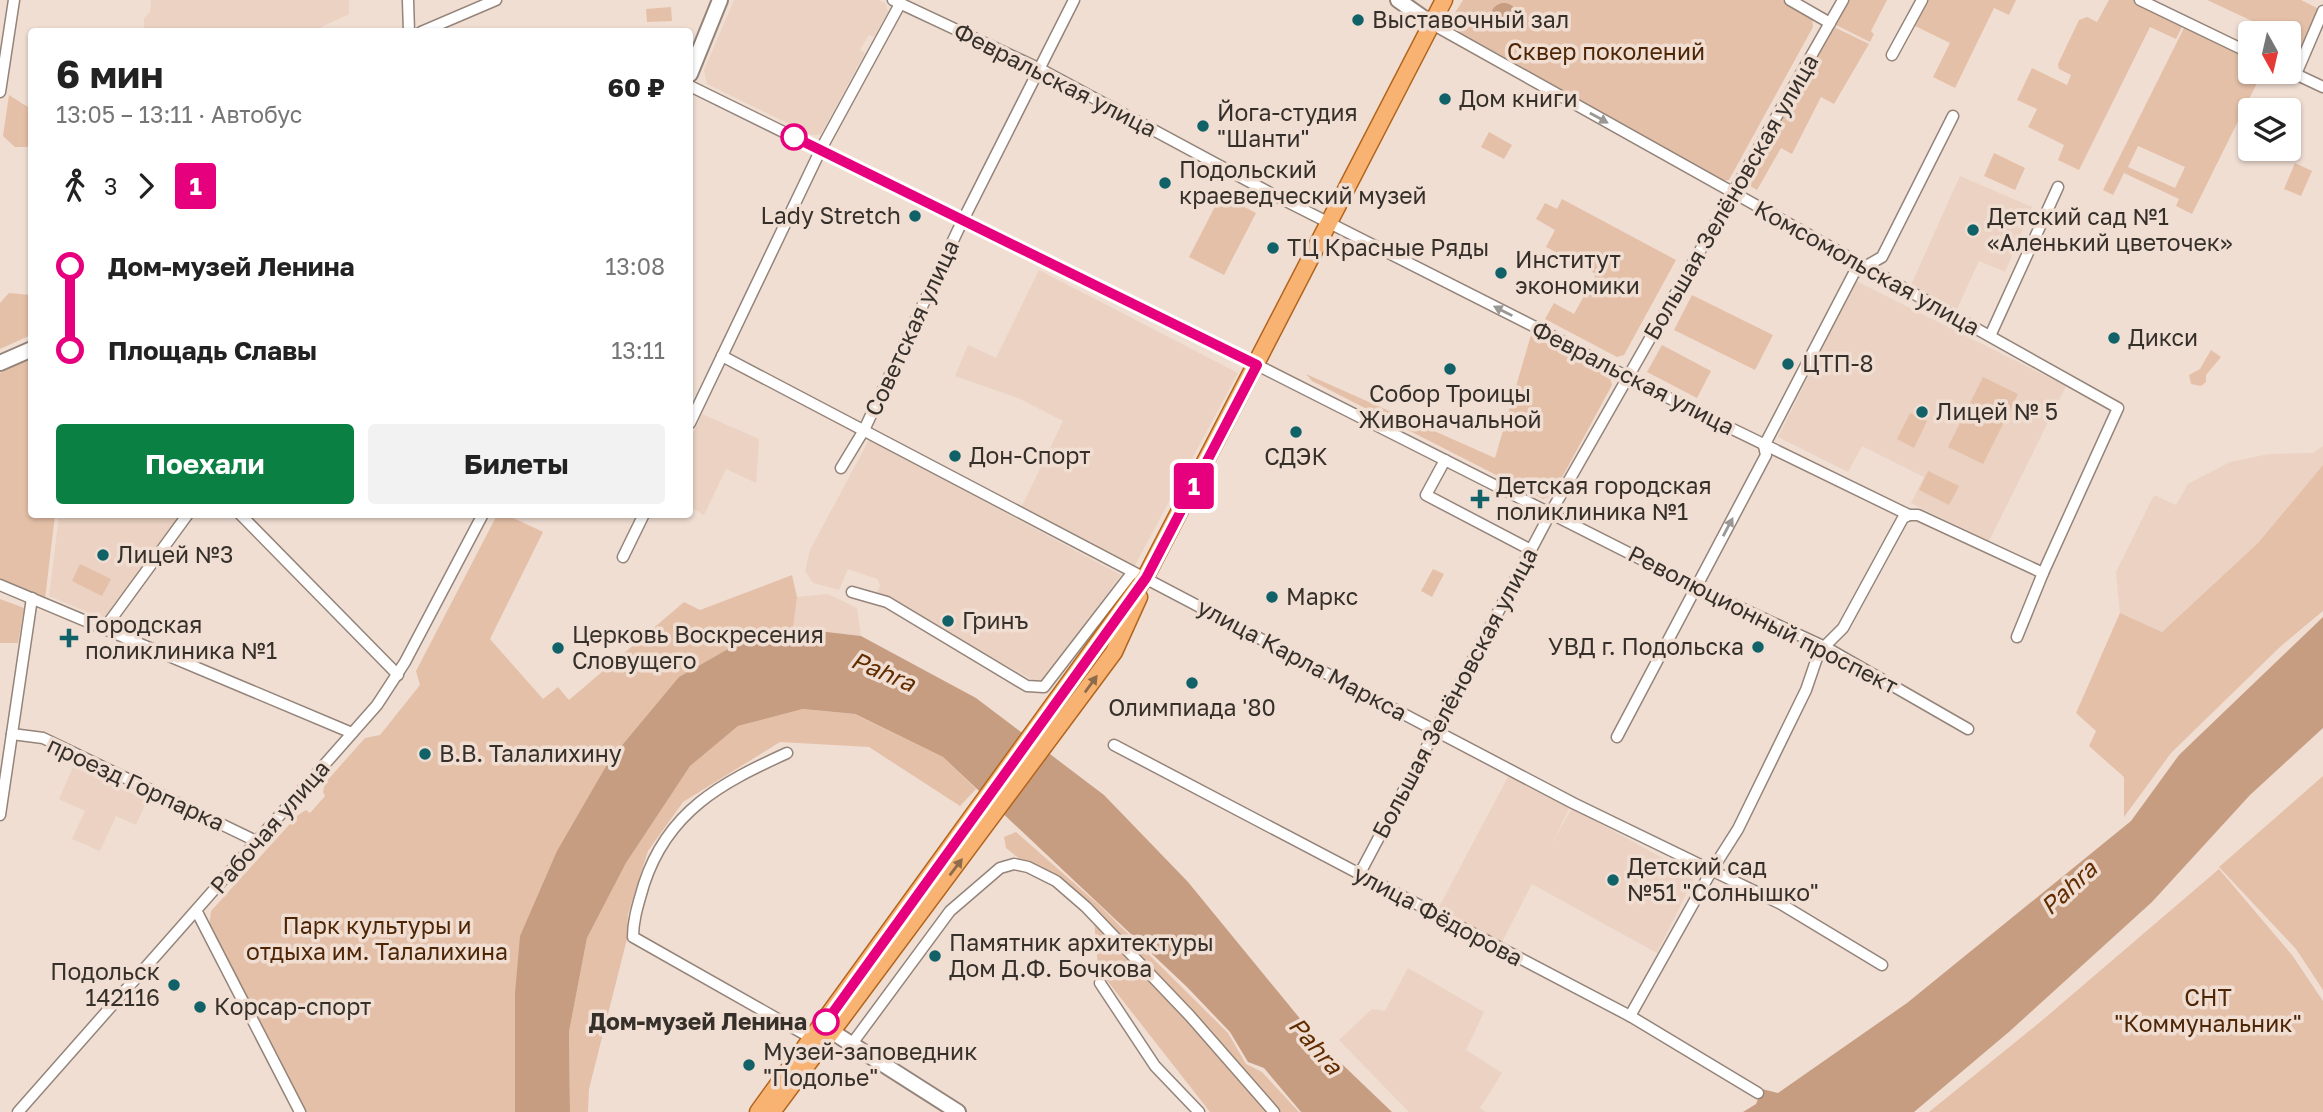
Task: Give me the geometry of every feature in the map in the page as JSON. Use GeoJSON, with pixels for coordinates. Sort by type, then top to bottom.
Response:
{"type":"FeatureCollection","features":[{"type":"Feature","properties":{"kind":"main road"},"geometry":{"type":"LineString","coordinates":[[1430,0],[1432,24]]}},
{"type":"Feature","properties":{"kind":"main road"},"geometry":{"type":"LineString","coordinates":[[758,1112],[823,1033],[1107,648],[1139,575],[1257,365],[1444,0]]}},
{"type":"Feature","properties":{"kind":"main road"},"geometry":{"type":"LineString","coordinates":[[772,1112],[823,1033]]}},
{"type":"Feature","properties":{"kind":"street"},"geometry":{"type":"LineString","coordinates":[[0,92],[14,0]]}},
{"type":"Feature","properties":{"kind":"street"},"geometry":{"type":"LineString","coordinates":[[408,0],[409,28]]}},
{"type":"Feature","properties":{"kind":"street"},"geometry":{"type":"LineString","coordinates":[[430,28],[496,0]]}},
{"type":"Feature","properties":{"kind":"street"},"geometry":{"type":"LineString","coordinates":[[693,67],[720,0]]}},
{"type":"Feature","properties":{"kind":"street","name":"Советская улица"},"geometry":{"type":"LineString","coordinates":[[841,468],[864,430],[963,220],[1074,0]]}},
{"type":"Feature","properties":{"kind":"street"},"geometry":{"type":"LineString","coordinates":[[1398,0],[1432,24]]}},
{"type":"Feature","properties":{"kind":"street"},"geometry":{"type":"LineString","coordinates":[[1790,0],[1830,23]]}},
{"type":"Feature","properties":{"kind":"street","name":"Большая Зелёновская улица"},"geometry":{"type":"LineString","coordinates":[[1359,875],[1551,512],[1843,0]]}},
{"type":"Feature","properties":{"kind":"street"},"geometry":{"type":"LineString","coordinates":[[1892,55],[1922,0]]}},
{"type":"Feature","properties":{"kind":"street"},"geometry":{"type":"LineString","coordinates":[[2140,0],[2238,46]]}},
{"type":"Feature","properties":{"kind":"street"},"geometry":{"type":"LineString","coordinates":[[693,417],[821,149],[896,2]]}},
{"type":"Feature","properties":{"kind":"street","name":"Февральская улица"},"geometry":{"type":"LineString","coordinates":[[896,2],[1040,69],[1628,378],[1764,446],[1909,515],[1918,515],[2043,573]]}},
{"type":"Feature","properties":{"kind":"street"},"geometry":{"type":"LineString","coordinates":[[2301,59],[2316,36],[2323,11]]}},
{"type":"Feature","properties":{"kind":"street","name":"Комсомольская улица"},"geometry":{"type":"LineString","coordinates":[[1432,24],[1865,268],[2081,384],[2119,408],[2043,573]]}},
{"type":"Feature","properties":{"kind":"street"},"geometry":{"type":"LineString","coordinates":[[2316,36],[2323,46]]}},
{"type":"Feature","properties":{"kind":"street"},"geometry":{"type":"LineString","coordinates":[[2301,77],[2323,87]]}},
{"type":"Feature","properties":{"kind":"street","name":"Революционный проспект"},"geometry":{"type":"LineString","coordinates":[[693,87],[1257,365],[1698,588],[1827,648],[1968,729]]}},
{"type":"Feature","properties":{"kind":"street"},"geometry":{"type":"LineString","coordinates":[[1616,737],[1698,588],[1766,455],[1764,446],[1854,273],[1882,257],[1953,116]]}},
{"type":"Feature","properties":{"kind":"street"},"geometry":{"type":"LineString","coordinates":[[1990,336],[2058,187]]}},
{"type":"Feature","properties":{"kind":"street"},"geometry":{"type":"LineString","coordinates":[[0,363],[28,351]]}},
{"type":"Feature","properties":{"kind":"street","name":"улица Карла Маркса"},"geometry":{"type":"LineString","coordinates":[[722,356],[1573,803],[1781,904],[1882,965]]}},
{"type":"Feature","properties":{"kind":"street"},"geometry":{"type":"LineString","coordinates":[[1445,460],[1426,495],[1531,550]]}},
{"type":"Feature","properties":{"kind":"street"},"geometry":{"type":"LineString","coordinates":[[1630,1016],[1738,829],[1806,690],[1819,652],[1827,648],[1843,628],[1903,518],[1909,515]]}},
{"type":"Feature","properties":{"kind":"street"},"geometry":{"type":"LineString","coordinates":[[104,629],[185,518]]}},
{"type":"Feature","properties":{"kind":"street"},"geometry":{"type":"LineString","coordinates":[[244,518],[398,675]]}},
{"type":"Feature","properties":{"kind":"street","name":"Рабочая улица"},"geometry":{"type":"LineString","coordinates":[[18,1112],[258,842],[398,675],[481,518]]}},
{"type":"Feature","properties":{"kind":"street"},"geometry":{"type":"LineString","coordinates":[[623,557],[642,518]]}},
{"type":"Feature","properties":{"kind":"street"},"geometry":{"type":"LineString","coordinates":[[2017,637],[2043,573]]}},
{"type":"Feature","properties":{"kind":"street"},"geometry":{"type":"LineString","coordinates":[[852,592],[887,602],[1027,687],[1038,689],[1044,687],[1139,575]]}},
{"type":"Feature","properties":{"kind":"street"},"geometry":{"type":"LineString","coordinates":[[0,585],[352,733]]}},
{"type":"Feature","properties":{"kind":"street"},"geometry":{"type":"LineString","coordinates":[[0,815],[32,598]]}},
{"type":"Feature","properties":{"kind":"street","name":"проезд Горпарка"},"geometry":{"type":"LineString","coordinates":[[12,734],[43,738],[258,842]]}},
{"type":"Feature","properties":{"kind":"street","name":"улица Фёдорова"},"geometry":{"type":"LineString","coordinates":[[1114,746],[1630,1016],[1758,1093]]}},
{"type":"Feature","properties":{"kind":"street"},"geometry":{"type":"LineString","coordinates":[[787,753],[742,772],[686,811],[653,856],[633,921],[633,937],[851,1045],[958,1112]]}},
{"type":"Feature","properties":{"kind":"street"},"geometry":{"type":"LineString","coordinates":[[851,1045],[950,911],[1000,867],[1014,864],[1028,867],[1056,881],[1086,907],[1190,1016],[1274,1112]]}},
{"type":"Feature","properties":{"kind":"street"},"geometry":{"type":"LineString","coordinates":[[197,912],[300,1112]]}},
{"type":"Feature","properties":{"kind":"street"},"geometry":{"type":"LineString","coordinates":[[1100,983],[1155,1066],[1199,1112]]}},
{"type":"Feature","properties":{"kind":"shaded area"},"geometry":{"type":"Polygon","coordinates":[[[151,0],[349,0],[349,14],[319,28],[144,28],[144,18],[150,12],[151,0]]]}},
{"type":"Feature","properties":{"kind":"shaded area"},"geometry":{"type":"Polygon","coordinates":[[[734,0],[879,0],[885,3],[888,12],[874,37],[869,35],[860,50],[865,53],[821,134],[812,135],[707,84],[704,70],[734,0]]]}},
{"type":"Feature","properties":{"kind":"shaded area"},"geometry":{"type":"Polygon","coordinates":[[[1960,176],[2032,207],[2005,272],[1979,261],[1957,309],[1911,285],[1960,176]]]}},
{"type":"Feature","properties":{"kind":"shaded area"},"geometry":{"type":"Polygon","coordinates":[[[1039,270],[1238,373],[1134,567],[1022,506],[1063,421],[1020,399],[955,376],[968,345],[996,358],[1039,270]]]}},
{"type":"Feature","properties":{"kind":"shaded area","name":"Лицей № 5"},"geometry":{"type":"Polygon","coordinates":[[[1856,281],[2066,386],[1989,541],[1911,503],[1924,477],[1862,446],[1848,472],[1778,437],[1856,281]]]}},
{"type":"Feature","properties":{"kind":"shaded area"},"geometry":{"type":"Polygon","coordinates":[[[702,414],[759,439],[756,483],[726,469],[704,515],[693,509],[693,434],[702,414]]]}},
{"type":"Feature","properties":{"kind":"shaded area"},"geometry":{"type":"Polygon","coordinates":[[[869,440],[1121,575],[1040,684],[877,593],[880,585],[877,579],[848,569],[839,590],[813,583],[805,571],[810,550],[869,440]]]}},
{"type":"Feature","properties":{"kind":"shaded area"},"geometry":{"type":"Polygon","coordinates":[[[2323,446],[2323,465],[2258,543],[2162,632],[2120,613],[2116,572],[2154,495],[2176,505],[2188,484],[2230,462],[2269,454],[2313,453],[2323,446]]]}},
{"type":"Feature","properties":{"kind":"shaded area","name":"Лицей №3"},"geometry":{"type":"Polygon","coordinates":[[[59,518],[179,518],[104,619],[49,596],[59,518]]]}},
{"type":"Feature","properties":{"kind":"shaded area"},"geometry":{"type":"Polygon","coordinates":[[[828,594],[857,608],[861,636],[793,628],[797,597],[828,594]]]}},
{"type":"Feature","properties":{"kind":"shaded area"},"geometry":{"type":"Polygon","coordinates":[[[73,767],[147,800],[136,825],[116,816],[100,851],[72,839],[85,811],[59,799],[73,767]]]}},
{"type":"Feature","properties":{"kind":"shaded area"},"geometry":{"type":"Polygon","coordinates":[[[1509,775],[1570,807],[1551,845],[1572,808],[1695,876],[1657,953],[1532,884],[1502,942],[1438,909],[1509,775]]]}},
{"type":"Feature","properties":{"kind":"shaded area"},"geometry":{"type":"Polygon","coordinates":[[[1408,968],[1484,1012],[1466,1050],[1502,1073],[1480,1108],[1486,1112],[1409,1112],[1339,1040],[1372,1009],[1385,1011],[1408,968]]]}},
{"type":"Feature","properties":{"kind":"green space","name":"Сквер поколений"},"geometry":{"type":"Polygon","coordinates":[[[1463,0],[1782,0],[1812,17],[1813,27],[1729,180],[1723,181],[1453,28],[1450,21],[1463,0]]]}},
{"type":"Feature","properties":{"kind":"green space"},"geometry":{"type":"Polygon","coordinates":[[[1846,0],[1887,0],[1871,31],[1874,34],[1870,42],[1832,23],[1846,0]]]}},
{"type":"Feature","properties":{"kind":"green space"},"geometry":{"type":"Polygon","coordinates":[[[1924,0],[2016,0],[2009,15],[1994,8],[1955,88],[1933,77],[1950,43],[1911,24],[1924,0]]]}},
{"type":"Feature","properties":{"kind":"green space"},"geometry":{"type":"Polygon","coordinates":[[[2109,0],[2136,0],[2184,23],[2176,39],[2150,27],[2079,170],[2058,160],[2064,145],[2028,127],[2037,109],[2017,100],[2032,68],[2067,85],[2071,75],[2059,69],[2058,64],[2079,20],[2087,17],[2097,22],[2109,0]]]}},
{"type":"Feature","properties":{"kind":"green space"},"geometry":{"type":"Polygon","coordinates":[[[2207,0],[2301,0],[2321,10],[2301,58],[2301,21],[2252,21],[2207,0]]]}},
{"type":"Feature","properties":{"kind":"green space"},"geometry":{"type":"Polygon","coordinates":[[[671,7],[672,21],[647,22],[646,9],[671,7]]]}},
{"type":"Feature","properties":{"kind":"green space"},"geometry":{"type":"Polygon","coordinates":[[[2186,24],[2238,49],[2238,84],[2257,84],[2250,98],[2238,98],[2238,121],[2192,214],[2176,206],[2179,199],[2124,173],[2113,195],[2103,190],[2186,24]],[[2138,146],[2128,167],[2175,188],[2185,167],[2138,146]]]}},
{"type":"Feature","properties":{"kind":"green space"},"geometry":{"type":"Polygon","coordinates":[[[1832,26],[1869,44],[1834,104],[1821,97],[1792,154],[1781,148],[1757,190],[1743,182],[1832,26]]]}},
{"type":"Feature","properties":{"kind":"green space"},"geometry":{"type":"Polygon","coordinates":[[[9,95],[28,107],[28,147],[15,147],[3,136],[9,95]]]}},
{"type":"Feature","properties":{"kind":"green space"},"geometry":{"type":"Polygon","coordinates":[[[1489,132],[1512,145],[1504,159],[1481,147],[1489,132]]]}},
{"type":"Feature","properties":{"kind":"green space"},"geometry":{"type":"Polygon","coordinates":[[[1994,153],[2025,168],[2015,190],[1984,176],[1994,153]]]}},
{"type":"Feature","properties":{"kind":"green space"},"geometry":{"type":"Polygon","coordinates":[[[2295,163],[2312,171],[2301,196],[2284,189],[2295,163]]]}},
{"type":"Feature","properties":{"kind":"green space"},"geometry":{"type":"Polygon","coordinates":[[[1221,195],[1256,213],[1224,275],[1189,257],[1221,195]]]}},
{"type":"Feature","properties":{"kind":"green space"},"geometry":{"type":"Polygon","coordinates":[[[1562,199],[1676,260],[1624,355],[1617,357],[1545,319],[1554,303],[1574,314],[1596,274],[1546,247],[1555,230],[1536,219],[1545,203],[1557,209],[1562,199]]]}},
{"type":"Feature","properties":{"kind":"green space"},"geometry":{"type":"Polygon","coordinates":[[[9,293],[28,295],[28,336],[0,349],[0,303],[9,293]]]}},
{"type":"Feature","properties":{"kind":"green space"},"geometry":{"type":"Polygon","coordinates":[[[1692,295],[1773,335],[1755,370],[1674,330],[1692,295]]]}},
{"type":"Feature","properties":{"kind":"green space"},"geometry":{"type":"Polygon","coordinates":[[[1531,335],[1610,377],[1612,385],[1552,496],[1543,499],[1312,381],[1306,374],[1495,458],[1531,335]]]}},
{"type":"Feature","properties":{"kind":"green space"},"geometry":{"type":"Polygon","coordinates":[[[1662,345],[1711,371],[1697,398],[1647,372],[1662,345]]]}},
{"type":"Feature","properties":{"kind":"green space"},"geometry":{"type":"Polygon","coordinates":[[[2211,350],[2221,357],[2206,375],[2206,382],[2201,386],[2191,384],[2189,375],[2200,369],[2211,350]]]}},
{"type":"Feature","properties":{"kind":"green space"},"geometry":{"type":"Polygon","coordinates":[[[28,359],[28,518],[55,518],[45,599],[0,579],[0,373],[28,359]]]}},
{"type":"Feature","properties":{"kind":"green space"},"geometry":{"type":"Polygon","coordinates":[[[1983,377],[2018,394],[1983,464],[1948,447],[1983,377]]]}},
{"type":"Feature","properties":{"kind":"green space"},"geometry":{"type":"Polygon","coordinates":[[[1910,413],[1927,421],[1914,448],[1897,439],[1910,413]]]}},
{"type":"Feature","properties":{"kind":"green space"},"geometry":{"type":"Polygon","coordinates":[[[2323,465],[2323,611],[2281,646],[2171,753],[2124,817],[2124,777],[2089,746],[2096,731],[2076,713],[2120,613],[2162,632],[2258,543],[2323,465]]]}},
{"type":"Feature","properties":{"kind":"green space"},"geometry":{"type":"Polygon","coordinates":[[[1928,471],[1959,486],[1949,505],[1919,490],[1928,471]]]}},
{"type":"Feature","properties":{"kind":"green space","name":"Парк культуры и отдыха им. Талалихина"},"geometry":{"type":"Polygon","coordinates":[[[495,518],[513,518],[543,532],[490,639],[543,699],[558,687],[569,700],[684,602],[700,610],[792,575],[797,597],[793,628],[751,636],[609,761],[558,851],[515,993],[515,1112],[306,1112],[209,927],[211,911],[298,815],[306,810],[310,813],[325,796],[325,783],[365,738],[380,735],[420,685],[416,671],[495,518]]]}},
{"type":"Feature","properties":{"kind":"green space"},"geometry":{"type":"Polygon","coordinates":[[[80,564],[111,579],[102,596],[72,581],[80,564]]]}},
{"type":"Feature","properties":{"kind":"green space"},"geometry":{"type":"Polygon","coordinates":[[[1433,569],[1444,574],[1432,597],[1421,591],[1433,569]]]}},
{"type":"Feature","properties":{"kind":"green space"},"geometry":{"type":"Polygon","coordinates":[[[0,599],[24,608],[18,643],[0,643],[0,599]]]}},
{"type":"Feature","properties":{"kind":"green space"},"geometry":{"type":"Polygon","coordinates":[[[803,709],[854,714],[943,757],[976,789],[960,806],[869,747],[780,742],[683,802],[648,851],[628,914],[627,939],[589,1089],[588,1112],[570,1112],[569,1032],[587,938],[626,863],[690,765],[738,726],[803,709]]]}},
{"type":"Feature","properties":{"kind":"green space"},"geometry":{"type":"Polygon","coordinates":[[[2323,776],[2323,990],[2296,949],[2219,867],[2323,776]]]}},
{"type":"Feature","properties":{"kind":"green space"},"geometry":{"type":"Polygon","coordinates":[[[1016,832],[1099,905],[1228,1033],[1246,1064],[1262,1072],[1299,1112],[1210,1112],[1098,969],[1094,919],[1006,848],[1004,837],[1016,832]]]}},
{"type":"Feature","properties":{"kind":"green space","name":"СНТ \"Коммунальник\""},"geometry":{"type":"Polygon","coordinates":[[[2219,869],[2292,955],[2323,1001],[2323,1112],[1929,1112],[2039,1023],[2219,869]]]}},
{"type":"Feature","properties":{"kind":"water"},"geometry":{"type":"Polygon","coordinates":[[[1504,3],[1513,7],[1517,16],[1513,25],[1504,29],[1495,25],[1491,16],[1495,7],[1504,3]]]}},
{"type":"Feature","properties":{"kind":"water","name":"Pahra"},"geometry":{"type":"Polygon","coordinates":[[[2323,617],[2323,728],[2250,795],[2152,902],[2010,1031],[1914,1112],[1743,1112],[1756,1104],[1762,1089],[1778,1093],[1907,1003],[2131,821],[2179,755],[2323,617]]]}},
{"type":"Feature","properties":{"kind":"water","name":"Pahra"},"geometry":{"type":"Polygon","coordinates":[[[793,628],[861,636],[976,698],[1104,795],[1188,882],[1320,1043],[1392,1112],[1301,1112],[1264,1068],[1248,1062],[1230,1032],[1187,987],[943,757],[855,714],[803,709],[738,726],[690,766],[626,863],[587,938],[569,1032],[570,1112],[515,1112],[515,993],[520,936],[557,851],[609,761],[679,677],[751,636],[793,628]]]}},
{"type":"Feature","properties":{"kind":"bus line","name":"1"},"geometry":{"type":"LineString","coordinates":[[794,137],[1257,365],[1146,578],[826,1022]]}},
{"type":"Feature","properties":{"kind":"place","name":"Выставочный зал"},"geometry":{"type":"Point","coordinates":[1358,20]}},
{"type":"Feature","properties":{"kind":"place","name":"Дом книги"},"geometry":{"type":"Point","coordinates":[1445,99]}},
{"type":"Feature","properties":{"kind":"place","name":"Йога-студия \"Шанти\""},"geometry":{"type":"Point","coordinates":[1203,126]}},
{"type":"Feature","properties":{"kind":"place","name":"Подольский краеведческий музей"},"geometry":{"type":"Point","coordinates":[1165,183]}},
{"type":"Feature","properties":{"kind":"place","name":"Lady Stretch"},"geometry":{"type":"Point","coordinates":[915,216]}},
{"type":"Feature","properties":{"kind":"place","name":"Детский сад №1 «Аленький цветочек»"},"geometry":{"type":"Point","coordinates":[1973,230]}},
{"type":"Feature","properties":{"kind":"place","name":"ТЦ Красные Ряды"},"geometry":{"type":"Point","coordinates":[1273,248]}},
{"type":"Feature","properties":{"kind":"place","name":"Институт экономики"},"geometry":{"type":"Point","coordinates":[1501,273]}},
{"type":"Feature","properties":{"kind":"place","name":"Дикси"},"geometry":{"type":"Point","coordinates":[2114,338]}},
{"type":"Feature","properties":{"kind":"place","name":"ЦТП-8"},"geometry":{"type":"Point","coordinates":[1788,364]}},
{"type":"Feature","properties":{"kind":"place","name":"Собор Троицы Живоначальной"},"geometry":{"type":"Point","coordinates":[1450,369]}},
{"type":"Feature","properties":{"kind":"place","name":"Лицей № 5"},"geometry":{"type":"Point","coordinates":[1922,412]}},
{"type":"Feature","properties":{"kind":"place","name":"СДЭК"},"geometry":{"type":"Point","coordinates":[1296,432]}},
{"type":"Feature","properties":{"kind":"place","name":"Дон-Спорт"},"geometry":{"type":"Point","coordinates":[955,456]}},
{"type":"Feature","properties":{"kind":"place","name":"Детская городская поликлиника №1"},"geometry":{"type":"Point","coordinates":[1480,499]}},
{"type":"Feature","properties":{"kind":"place","name":"Лицей №3"},"geometry":{"type":"Point","coordinates":[103,555]}},
{"type":"Feature","properties":{"kind":"place","name":"Маркс"},"geometry":{"type":"Point","coordinates":[1272,597]}},
{"type":"Feature","properties":{"kind":"place","name":"Гринъ"},"geometry":{"type":"Point","coordinates":[948,621]}},
{"type":"Feature","properties":{"kind":"place","name":"Городская поликлиника №1"},"geometry":{"type":"Point","coordinates":[69,638]}},
{"type":"Feature","properties":{"kind":"place","name":"УВД г. Подольска"},"geometry":{"type":"Point","coordinates":[1758,647]}},
{"type":"Feature","properties":{"kind":"place","name":"Церковь Воскресения Словущего"},"geometry":{"type":"Point","coordinates":[558,648]}},
{"type":"Feature","properties":{"kind":"place","name":"Олимпиада '80"},"geometry":{"type":"Point","coordinates":[1192,683]}},
{"type":"Feature","properties":{"kind":"place","name":"В.В. Талалихину"},"geometry":{"type":"Point","coordinates":[425,754]}},
{"type":"Feature","properties":{"kind":"place","name":"Детский сад №51 \"Солнышко\""},"geometry":{"type":"Point","coordinates":[1613,880]}},
{"type":"Feature","properties":{"kind":"place","name":"Памятник архитектуры Дом Д.Ф. Бочкова"},"geometry":{"type":"Point","coordinates":[935,956]}},
{"type":"Feature","properties":{"kind":"place","name":"Подольск 142116"},"geometry":{"type":"Point","coordinates":[174,985]}},
{"type":"Feature","properties":{"kind":"place","name":"Корсар-спорт"},"geometry":{"type":"Point","coordinates":[200,1007]}},
{"type":"Feature","properties":{"kind":"place","name":"Дом-музей Ленина"},"geometry":{"type":"Point","coordinates":[826,1022]}},
{"type":"Feature","properties":{"kind":"place","name":"Музей-заповедник \"Подолье\""},"geometry":{"type":"Point","coordinates":[749,1065]}}]}
